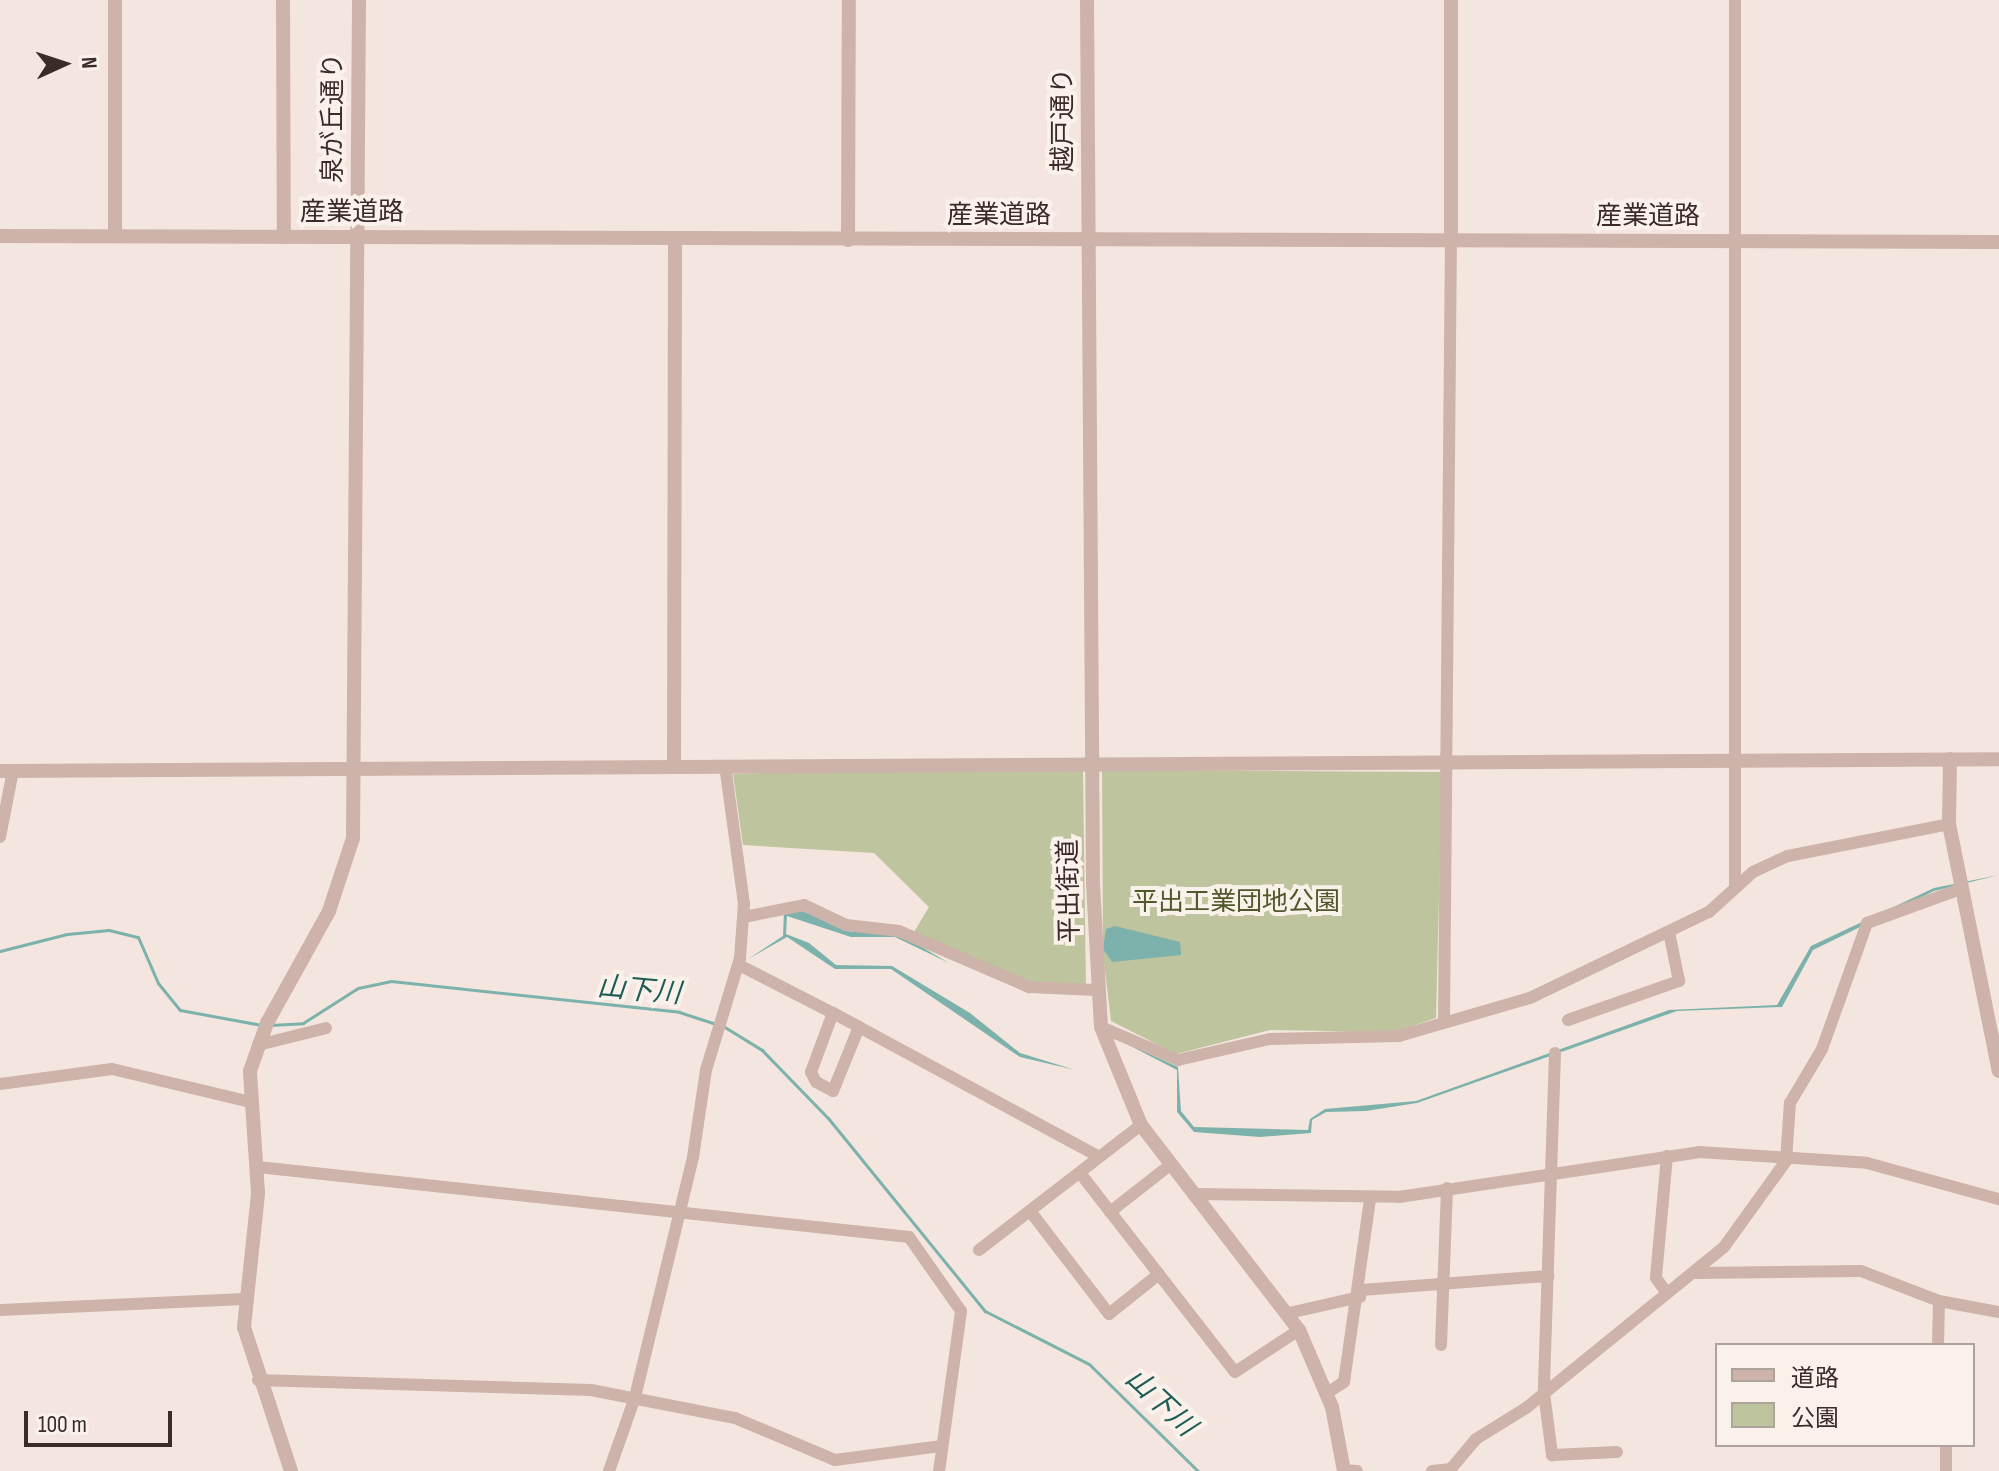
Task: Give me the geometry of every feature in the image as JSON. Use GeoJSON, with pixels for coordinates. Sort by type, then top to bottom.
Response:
{"type":"FeatureCollection","features":[{"type":"Feature","properties":{"kind":"street"},"geometry":{"type":"LineString","coordinates":[[115,0],[115,235]]}},
{"type":"Feature","properties":{"kind":"street"},"geometry":{"type":"LineString","coordinates":[[283,0],[284,237]]}},
{"type":"Feature","properties":{"kind":"street","name":"泉が丘通り"},"geometry":{"type":"LineString","coordinates":[[291,1471],[258,1380],[244,1299],[258,1167],[250,1102],[258,1045],[344,876],[353,838],[359,0]]}},
{"type":"Feature","properties":{"kind":"street"},"geometry":{"type":"LineString","coordinates":[[848,240],[849,0]]}},
{"type":"Feature","properties":{"kind":"street","name":"越戸通り"},"geometry":{"type":"LineString","coordinates":[[1087,0],[1089,240]]}},
{"type":"Feature","properties":{"kind":"street"},"geometry":{"type":"LineString","coordinates":[[1444,1021],[1449,762],[1451,0]]}},
{"type":"Feature","properties":{"kind":"street"},"geometry":{"type":"LineString","coordinates":[[1735,0],[1735,888]]}},
{"type":"Feature","properties":{"kind":"street","name":"産業道路"},"geometry":{"type":"LineString","coordinates":[[0,236],[1999,242]]}},
{"type":"Feature","properties":{"kind":"street"},"geometry":{"type":"LineString","coordinates":[[674,767],[675,239]]}},
{"type":"Feature","properties":{"kind":"street","name":"平出街道"},"geometry":{"type":"LineString","coordinates":[[1089,240],[1096,990],[1101,1027],[1141,1125],[1289,1313],[1299,1330],[1327,1393],[1348,1471]]}},
{"type":"Feature","properties":{"kind":"street"},"geometry":{"type":"LineString","coordinates":[[1950,759],[1949,824],[1999,1071]]}},
{"type":"Feature","properties":{"kind":"street"},"geometry":{"type":"LineString","coordinates":[[0,837],[7,771],[1999,759]]}},
{"type":"Feature","properties":{"kind":"street"},"geometry":{"type":"LineString","coordinates":[[609,1471],[635,1397],[680,1213],[706,1070],[739,965],[744,917],[725,766]]}},
{"type":"Feature","properties":{"kind":"street"},"geometry":{"type":"LineString","coordinates":[[1101,1027],[1178,1060],[1270,1039],[1399,1036],[1444,1021],[1500,1010],[1669,932],[1709,912],[1735,888],[1788,856],[1949,824]]}},
{"type":"Feature","properties":{"kind":"street"},"geometry":{"type":"LineString","coordinates":[[1432,1471],[1449,1470],[1476,1439],[1544,1393],[1696,1273],[1724,1247],[1786,1161],[1790,1103],[1822,1049],[1867,923],[1963,888]]}},
{"type":"Feature","properties":{"kind":"street"},"geometry":{"type":"LineString","coordinates":[[744,917],[804,905],[846,925],[899,931],[1029,987],[1096,990]]}},
{"type":"Feature","properties":{"kind":"street"},"geometry":{"type":"LineString","coordinates":[[1568,1020],[1679,981],[1669,932]]}},
{"type":"Feature","properties":{"kind":"street"},"geometry":{"type":"LineString","coordinates":[[739,965],[1099,1157]]}},
{"type":"Feature","properties":{"kind":"street"},"geometry":{"type":"LineString","coordinates":[[833,1013],[811,1072],[833,1091],[859,1027]]}},
{"type":"Feature","properties":{"kind":"street"},"geometry":{"type":"LineString","coordinates":[[258,1045],[326,1028]]}},
{"type":"Feature","properties":{"kind":"street"},"geometry":{"type":"LineString","coordinates":[[1555,1053],[1556,1173],[1544,1393],[1552,1455],[1617,1452]]}},
{"type":"Feature","properties":{"kind":"street"},"geometry":{"type":"LineString","coordinates":[[0,1084],[112,1069],[250,1102]]}},
{"type":"Feature","properties":{"kind":"street"},"geometry":{"type":"LineString","coordinates":[[979,1250],[1141,1125]]}},
{"type":"Feature","properties":{"kind":"street"},"geometry":{"type":"LineString","coordinates":[[1194,1194],[1370,1199],[1667,1156],[1724,1152],[1786,1161],[1867,1163],[1999,1199]]}},
{"type":"Feature","properties":{"kind":"street"},"geometry":{"type":"LineString","coordinates":[[1667,1156],[1656,1278],[1667,1293]]}},
{"type":"Feature","properties":{"kind":"street"},"geometry":{"type":"LineString","coordinates":[[1110,1212],[1170,1165]]}},
{"type":"Feature","properties":{"kind":"street"},"geometry":{"type":"LineString","coordinates":[[258,1167],[913,1239],[961,1311],[939,1471]]}},
{"type":"Feature","properties":{"kind":"street"},"geometry":{"type":"LineString","coordinates":[[1080,1173],[1235,1372],[1299,1330]]}},
{"type":"Feature","properties":{"kind":"street"},"geometry":{"type":"LineString","coordinates":[[1441,1345],[1447,1188]]}},
{"type":"Feature","properties":{"kind":"street"},"geometry":{"type":"LineString","coordinates":[[1327,1393],[1344,1382],[1361,1294],[1370,1199]]}},
{"type":"Feature","properties":{"kind":"street"},"geometry":{"type":"LineString","coordinates":[[1030,1211],[1109,1314],[1159,1274]]}},
{"type":"Feature","properties":{"kind":"street"},"geometry":{"type":"LineString","coordinates":[[1696,1273],[1861,1271],[1939,1301],[1999,1312]]}},
{"type":"Feature","properties":{"kind":"street"},"geometry":{"type":"LineString","coordinates":[[1289,1313],[1361,1294],[1548,1276]]}},
{"type":"Feature","properties":{"kind":"street"},"geometry":{"type":"LineString","coordinates":[[0,1310],[244,1299]]}},
{"type":"Feature","properties":{"kind":"street"},"geometry":{"type":"LineString","coordinates":[[1938,1343],[1939,1301]]}},
{"type":"Feature","properties":{"kind":"street"},"geometry":{"type":"LineString","coordinates":[[258,1380],[635,1397],[735,1418],[835,1460],[942,1446]]}},
{"type":"Feature","properties":{"kind":"street"},"geometry":{"type":"LineString","coordinates":[[1946,1447],[1946,1471]]}},
{"type":"Feature","properties":{"kind":"green space"},"geometry":{"type":"Polygon","coordinates":[[[848,770],[1083,771],[1086,990],[1056,992],[911,937],[929,907],[874,853],[743,845],[733,774],[848,770]]]}},
{"type":"Feature","properties":{"kind":"green space","name":"平出工業団地公園"},"geometry":{"type":"Polygon","coordinates":[[[1102,770],[1442,772],[1436,1018],[1394,1032],[1270,1030],[1176,1054],[1111,1021],[1103,954],[1102,770]]]}},
{"type":"Feature","properties":{"kind":"water"},"geometry":{"type":"Polygon","coordinates":[[[1999,875],[1934,891],[1813,950],[1782,1007],[1677,1011],[1417,1103],[1366,1111],[1326,1112],[1312,1120],[1311,1133],[1260,1137],[1194,1132],[1177,1112],[1177,1070],[1115,1038],[1178,1067],[1181,1111],[1194,1127],[1308,1130],[1310,1119],[1325,1109],[1416,1101],[1669,1010],[1777,1005],[1811,946],[1934,888],[1999,875]]]}},
{"type":"Feature","properties":{"kind":"water"},"geometry":{"type":"Polygon","coordinates":[[[800,910],[851,932],[896,932],[949,963],[895,937],[851,937],[787,916],[786,934],[809,943],[836,965],[892,966],[970,1013],[1020,1053],[1075,1070],[1020,1057],[891,969],[835,969],[787,937],[748,959],[783,936],[784,912],[800,910]]]}},
{"type":"Feature","properties":{"kind":"water"},"geometry":{"type":"Polygon","coordinates":[[[1115,926],[1180,942],[1181,955],[1112,962],[1103,949],[1106,929],[1115,926]]]}},
{"type":"Feature","properties":{"kind":"waterway","name":"山下川"},"geometry":{"type":"LineString","coordinates":[[0,951],[67,934],[109,930],[138,937],[158,983],[180,1010],[262,1025]]}},
{"type":"Feature","properties":{"kind":"waterway","name":"山下川"},"geometry":{"type":"LineString","coordinates":[[270,1025],[303,1023],[358,988],[391,981],[679,1012],[715,1024]]}},
{"type":"Feature","properties":{"kind":"waterway","name":"山下川"},"geometry":{"type":"LineString","coordinates":[[723,1026],[762,1050],[828,1118],[985,1311],[1089,1364],[1198,1471]]}}]}
